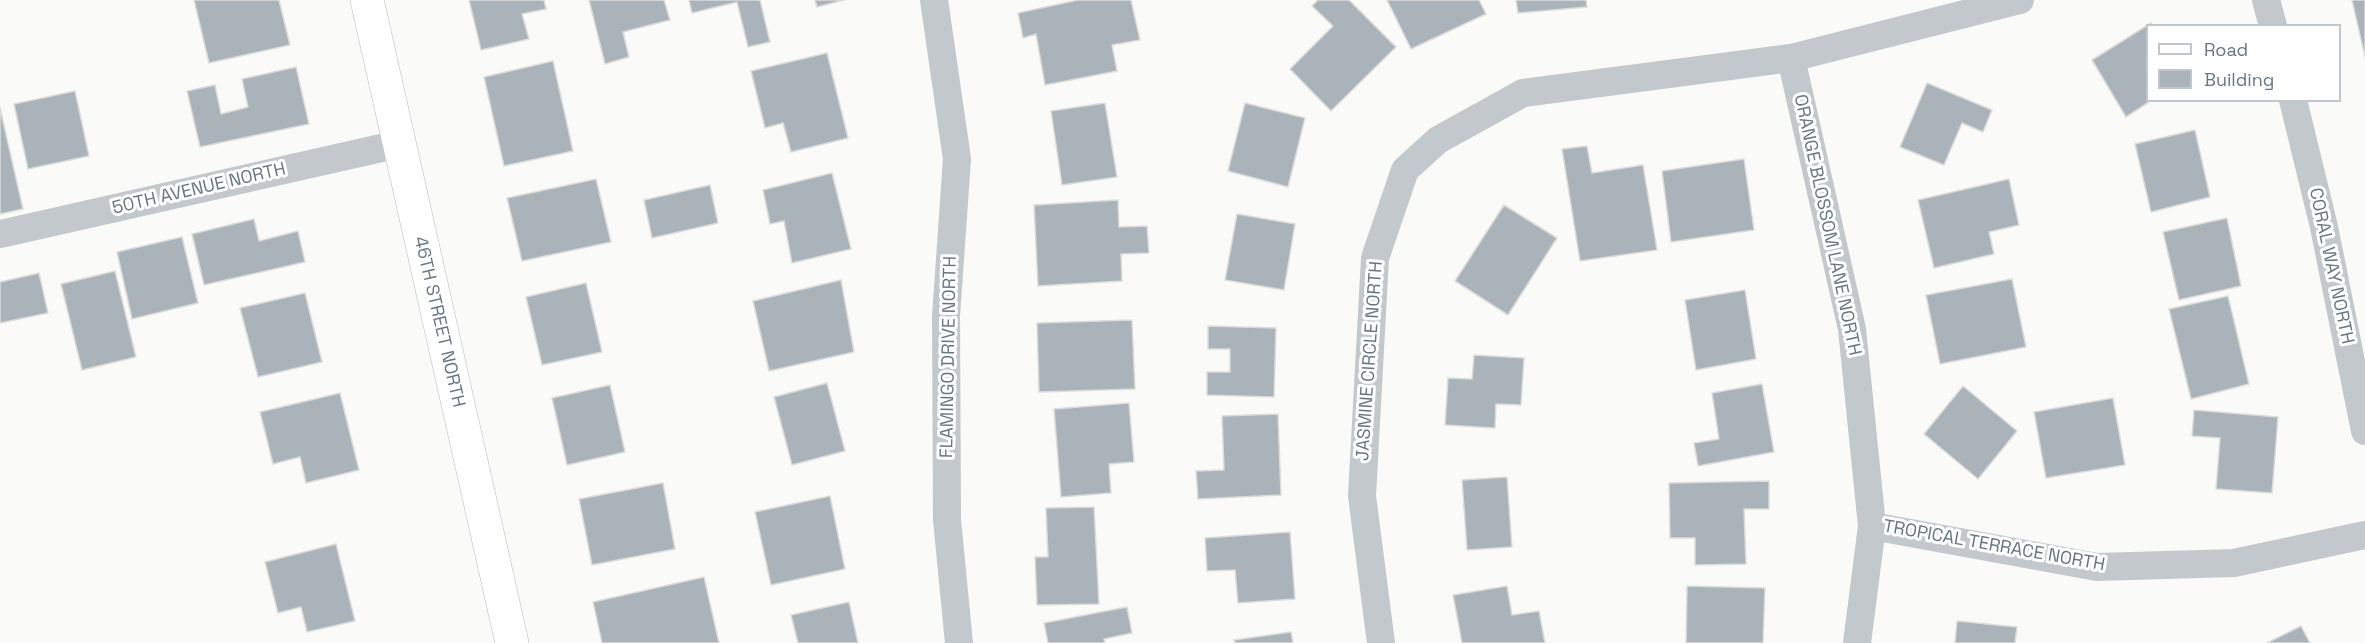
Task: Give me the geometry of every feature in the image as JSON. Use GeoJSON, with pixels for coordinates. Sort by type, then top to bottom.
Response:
{"type":"FeatureCollection","features":[{"type":"Feature","properties":{"kind":"street","name":"46TH STREET NORTH"},"geometry":{"type":"LineString","coordinates":[[367,0],[512,643]]}},
{"type":"Feature","properties":{"kind":"street","name":"FLAMINGO DRIVE NORTH"},"geometry":{"type":"LineString","coordinates":[[934,0],[957,159],[945,316],[947,520],[959,643]]}},
{"type":"Feature","properties":{"kind":"street","name":"JASMINE CIRCLE NORTH"},"geometry":{"type":"LineString","coordinates":[[1381,643],[1362,496],[1375,258],[1405,170],[1438,140],[1523,93],[1791,58],[2020,0]]}},
{"type":"Feature","properties":{"kind":"street"},"geometry":{"type":"LineString","coordinates":[[2266,0],[2272,24]]}},
{"type":"Feature","properties":{"kind":"street","name":"ORANGE BLOSSOM LANE NORTH"},"geometry":{"type":"LineString","coordinates":[[1791,58],[1852,329],[1872,526],[1857,643]]}},
{"type":"Feature","properties":{"kind":"street","name":"CORAL WAY NORTH"},"geometry":{"type":"LineString","coordinates":[[2293,102],[2324,226],[2365,431]]}},
{"type":"Feature","properties":{"kind":"street","name":"50TH AVENUE NORTH"},"geometry":{"type":"LineString","coordinates":[[0,234],[399,144]]}},
{"type":"Feature","properties":{"kind":"street","name":"TROPICAL TERRACE NORTH"},"geometry":{"type":"LineString","coordinates":[[1872,526],[2097,567],[2234,563],[2365,535]]}},
{"type":"Feature","properties":{"kind":"building"},"geometry":{"type":"Polygon","coordinates":[[[194,0],[279,0],[290,45],[209,63],[194,0]]]}},
{"type":"Feature","properties":{"kind":"building"},"geometry":{"type":"Polygon","coordinates":[[[469,0],[544,0],[546,9],[522,14],[529,39],[481,50],[469,0]]]}},
{"type":"Feature","properties":{"kind":"building"},"geometry":{"type":"Polygon","coordinates":[[[589,0],[664,0],[670,20],[623,32],[629,57],[605,64],[589,0]]]}},
{"type":"Feature","properties":{"kind":"building"},"geometry":{"type":"Polygon","coordinates":[[[689,0],[760,0],[770,42],[748,47],[737,2],[692,13],[689,0]]]}},
{"type":"Feature","properties":{"kind":"building"},"geometry":{"type":"Polygon","coordinates":[[[815,0],[844,0],[817,7],[815,0]]]}},
{"type":"Feature","properties":{"kind":"building"},"geometry":{"type":"Polygon","coordinates":[[[1078,0],[1131,0],[1140,40],[1112,45],[1117,71],[1045,85],[1036,34],[1023,38],[1018,13],[1078,0]]]}},
{"type":"Feature","properties":{"kind":"building"},"geometry":{"type":"Polygon","coordinates":[[[1318,0],[1349,0],[1396,47],[1331,111],[1290,69],[1333,26],[1312,6],[1318,0]]]}},
{"type":"Feature","properties":{"kind":"building"},"geometry":{"type":"Polygon","coordinates":[[[1387,0],[1479,0],[1486,14],[1411,49],[1387,0]]]}},
{"type":"Feature","properties":{"kind":"building"},"geometry":{"type":"Polygon","coordinates":[[[1516,0],[1586,0],[1587,7],[1518,13],[1516,0]]]}},
{"type":"Feature","properties":{"kind":"building"},"geometry":{"type":"Polygon","coordinates":[[[2352,0],[2365,0],[2365,57],[2352,0]]]}},
{"type":"Feature","properties":{"kind":"building"},"geometry":{"type":"Polygon","coordinates":[[[2146,26],[2146,102],[2149,102],[2126,117],[2092,60],[2146,26]]]}},
{"type":"Feature","properties":{"kind":"building"},"geometry":{"type":"Polygon","coordinates":[[[827,53],[848,138],[791,152],[783,123],[765,128],[751,71],[827,53]]]}},
{"type":"Feature","properties":{"kind":"building"},"geometry":{"type":"Polygon","coordinates":[[[553,61],[573,151],[504,166],[484,77],[553,61]]]}},
{"type":"Feature","properties":{"kind":"building"},"geometry":{"type":"Polygon","coordinates":[[[296,67],[309,124],[200,147],[187,91],[215,85],[221,114],[248,107],[242,79],[296,67]]]}},
{"type":"Feature","properties":{"kind":"building"},"geometry":{"type":"Polygon","coordinates":[[[1927,83],[1992,110],[1983,132],[1962,123],[1944,165],[1900,147],[1927,83]]]}},
{"type":"Feature","properties":{"kind":"building"},"geometry":{"type":"Polygon","coordinates":[[[75,91],[89,156],[28,169],[14,104],[75,91]]]}},
{"type":"Feature","properties":{"kind":"building"},"geometry":{"type":"Polygon","coordinates":[[[1105,103],[1117,177],[1062,185],[1051,111],[1105,103]]]}},
{"type":"Feature","properties":{"kind":"building"},"geometry":{"type":"Polygon","coordinates":[[[1245,103],[1305,118],[1288,187],[1228,171],[1245,103]]]}},
{"type":"Feature","properties":{"kind":"building"},"geometry":{"type":"Polygon","coordinates":[[[0,108],[23,209],[0,214],[0,108]]]}},
{"type":"Feature","properties":{"kind":"building"},"geometry":{"type":"Polygon","coordinates":[[[2195,130],[2210,197],[2151,212],[2135,144],[2195,130]]]}},
{"type":"Feature","properties":{"kind":"building"},"geometry":{"type":"Polygon","coordinates":[[[1587,146],[1592,173],[1643,165],[1657,250],[1580,261],[1562,149],[1587,146]]]}},
{"type":"Feature","properties":{"kind":"building"},"geometry":{"type":"Polygon","coordinates":[[[1744,159],[1754,230],[1671,242],[1662,171],[1744,159]]]}},
{"type":"Feature","properties":{"kind":"building"},"geometry":{"type":"Polygon","coordinates":[[[832,173],[851,249],[792,263],[784,221],[770,224],[763,190],[832,173]]]}},
{"type":"Feature","properties":{"kind":"building"},"geometry":{"type":"Polygon","coordinates":[[[596,179],[611,242],[522,261],[507,198],[596,179]]]}},
{"type":"Feature","properties":{"kind":"building"},"geometry":{"type":"Polygon","coordinates":[[[2009,179],[2019,225],[1989,232],[1994,254],[1934,268],[1918,200],[2009,179]]]}},
{"type":"Feature","properties":{"kind":"building"},"geometry":{"type":"Polygon","coordinates":[[[710,185],[718,223],[652,238],[644,200],[710,185]]]}},
{"type":"Feature","properties":{"kind":"building"},"geometry":{"type":"Polygon","coordinates":[[[1118,200],[1119,227],[1147,226],[1149,253],[1121,254],[1122,281],[1038,286],[1034,205],[1118,200]]]}},
{"type":"Feature","properties":{"kind":"building"},"geometry":{"type":"Polygon","coordinates":[[[1504,205],[1557,238],[1508,315],[1455,281],[1504,205]]]}},
{"type":"Feature","properties":{"kind":"building"},"geometry":{"type":"Polygon","coordinates":[[[1237,214],[1295,224],[1284,290],[1225,280],[1237,214]]]}},
{"type":"Feature","properties":{"kind":"building"},"geometry":{"type":"Polygon","coordinates":[[[2227,218],[2241,286],[2179,300],[2163,232],[2227,218]]]}},
{"type":"Feature","properties":{"kind":"building"},"geometry":{"type":"Polygon","coordinates":[[[254,219],[259,241],[298,231],[305,262],[204,285],[192,234],[254,219]]]}},
{"type":"Feature","properties":{"kind":"building"},"geometry":{"type":"Polygon","coordinates":[[[182,237],[198,303],[132,319],[117,252],[182,237]]]}},
{"type":"Feature","properties":{"kind":"building"},"geometry":{"type":"Polygon","coordinates":[[[115,271],[136,357],[82,370],[61,284],[115,271]]]}},
{"type":"Feature","properties":{"kind":"building"},"geometry":{"type":"Polygon","coordinates":[[[39,273],[48,313],[0,323],[0,282],[39,273]]]}},
{"type":"Feature","properties":{"kind":"building"},"geometry":{"type":"Polygon","coordinates":[[[2012,279],[2026,347],[1940,364],[1926,295],[2012,279]]]}},
{"type":"Feature","properties":{"kind":"building"},"geometry":{"type":"Polygon","coordinates":[[[841,280],[854,352],[769,371],[753,301],[841,280]]]}},
{"type":"Feature","properties":{"kind":"building"},"geometry":{"type":"Polygon","coordinates":[[[586,283],[602,352],[542,365],[526,297],[586,283]]]}},
{"type":"Feature","properties":{"kind":"building"},"geometry":{"type":"Polygon","coordinates":[[[1745,290],[1756,359],[1696,370],[1685,300],[1745,290]]]}},
{"type":"Feature","properties":{"kind":"building"},"geometry":{"type":"Polygon","coordinates":[[[305,293],[322,362],[258,377],[240,308],[305,293]]]}},
{"type":"Feature","properties":{"kind":"building"},"geometry":{"type":"Polygon","coordinates":[[[2228,296],[2249,384],[2191,399],[2169,309],[2228,296]]]}},
{"type":"Feature","properties":{"kind":"building"},"geometry":{"type":"Polygon","coordinates":[[[1132,320],[1135,389],[1039,392],[1037,323],[1132,320]]]}},
{"type":"Feature","properties":{"kind":"building"},"geometry":{"type":"Polygon","coordinates":[[[1208,326],[1276,328],[1274,397],[1207,395],[1207,372],[1230,372],[1230,349],[1208,349],[1208,326]]]}},
{"type":"Feature","properties":{"kind":"building"},"geometry":{"type":"Polygon","coordinates":[[[1474,355],[1524,358],[1521,405],[1496,404],[1495,428],[1445,425],[1448,378],[1472,379],[1474,355]]]}},
{"type":"Feature","properties":{"kind":"building"},"geometry":{"type":"Polygon","coordinates":[[[827,383],[845,451],[792,465],[774,397],[827,383]]]}},
{"type":"Feature","properties":{"kind":"building"},"geometry":{"type":"Polygon","coordinates":[[[1762,384],[1774,452],[1698,466],[1694,443],[1719,439],[1712,393],[1762,384]]]}},
{"type":"Feature","properties":{"kind":"building"},"geometry":{"type":"Polygon","coordinates":[[[610,385],[625,452],[567,465],[552,398],[610,385]]]}},
{"type":"Feature","properties":{"kind":"building"},"geometry":{"type":"Polygon","coordinates":[[[1963,386],[2017,431],[1978,479],[1924,434],[1963,386]]]}},
{"type":"Feature","properties":{"kind":"building"},"geometry":{"type":"Polygon","coordinates":[[[340,393],[359,470],[306,483],[300,457],[273,464],[260,412],[340,393]]]}},
{"type":"Feature","properties":{"kind":"building"},"geometry":{"type":"Polygon","coordinates":[[[2113,398],[2125,465],[2046,478],[2034,412],[2113,398]]]}},
{"type":"Feature","properties":{"kind":"building"},"geometry":{"type":"Polygon","coordinates":[[[1129,403],[1134,462],[1109,464],[1111,493],[1061,497],[1054,409],[1129,403]]]}},
{"type":"Feature","properties":{"kind":"building"},"geometry":{"type":"Polygon","coordinates":[[[2194,410],[2278,417],[2272,493],[2216,489],[2220,438],[2192,436],[2194,410]]]}},
{"type":"Feature","properties":{"kind":"building"},"geometry":{"type":"Polygon","coordinates":[[[1278,414],[1281,495],[1198,499],[1196,471],[1224,470],[1222,416],[1278,414]]]}},
{"type":"Feature","properties":{"kind":"building"},"geometry":{"type":"Polygon","coordinates":[[[1507,477],[1512,547],[1467,550],[1462,480],[1507,477]]]}},
{"type":"Feature","properties":{"kind":"building"},"geometry":{"type":"Polygon","coordinates":[[[1769,481],[1769,509],[1744,509],[1746,564],[1695,565],[1695,538],[1670,538],[1669,483],[1769,481]]]}},
{"type":"Feature","properties":{"kind":"building"},"geometry":{"type":"Polygon","coordinates":[[[663,483],[675,549],[592,565],[579,499],[663,483]]]}},
{"type":"Feature","properties":{"kind":"building"},"geometry":{"type":"Polygon","coordinates":[[[830,496],[845,569],[771,585],[755,512],[830,496]]]}},
{"type":"Feature","properties":{"kind":"building"},"geometry":{"type":"Polygon","coordinates":[[[1094,507],[1099,604],[1037,605],[1035,557],[1048,557],[1046,508],[1094,507]]]}},
{"type":"Feature","properties":{"kind":"building"},"geometry":{"type":"Polygon","coordinates":[[[1290,532],[1295,599],[1238,603],[1235,570],[1207,571],[1205,538],[1290,532]]]}},
{"type":"Feature","properties":{"kind":"building"},"geometry":{"type":"Polygon","coordinates":[[[336,544],[355,621],[307,632],[301,607],[278,613],[265,562],[336,544]]]}},
{"type":"Feature","properties":{"kind":"building"},"geometry":{"type":"Polygon","coordinates":[[[704,577],[719,643],[602,643],[593,602],[704,577]]]}},
{"type":"Feature","properties":{"kind":"building"},"geometry":{"type":"Polygon","coordinates":[[[1507,586],[1512,615],[1539,611],[1545,643],[1462,643],[1453,595],[1507,586]]]}},
{"type":"Feature","properties":{"kind":"building"},"geometry":{"type":"Polygon","coordinates":[[[1687,586],[1765,588],[1763,643],[1686,643],[1687,586]]]}},
{"type":"Feature","properties":{"kind":"building"},"geometry":{"type":"Polygon","coordinates":[[[849,602],[858,643],[798,643],[791,615],[849,602]]]}},
{"type":"Feature","properties":{"kind":"building"},"geometry":{"type":"Polygon","coordinates":[[[1127,607],[1132,633],[1104,639],[1105,643],[1048,643],[1044,623],[1127,607]]]}},
{"type":"Feature","properties":{"kind":"building"},"geometry":{"type":"Polygon","coordinates":[[[1957,621],[2017,627],[2015,643],[1955,643],[1957,621]]]}},
{"type":"Feature","properties":{"kind":"building"},"geometry":{"type":"Polygon","coordinates":[[[2301,626],[2310,643],[2267,643],[2301,626]]]}},
{"type":"Feature","properties":{"kind":"building"},"geometry":{"type":"Polygon","coordinates":[[[1291,632],[1293,643],[1235,643],[1234,640],[1291,632]]]}}]}
